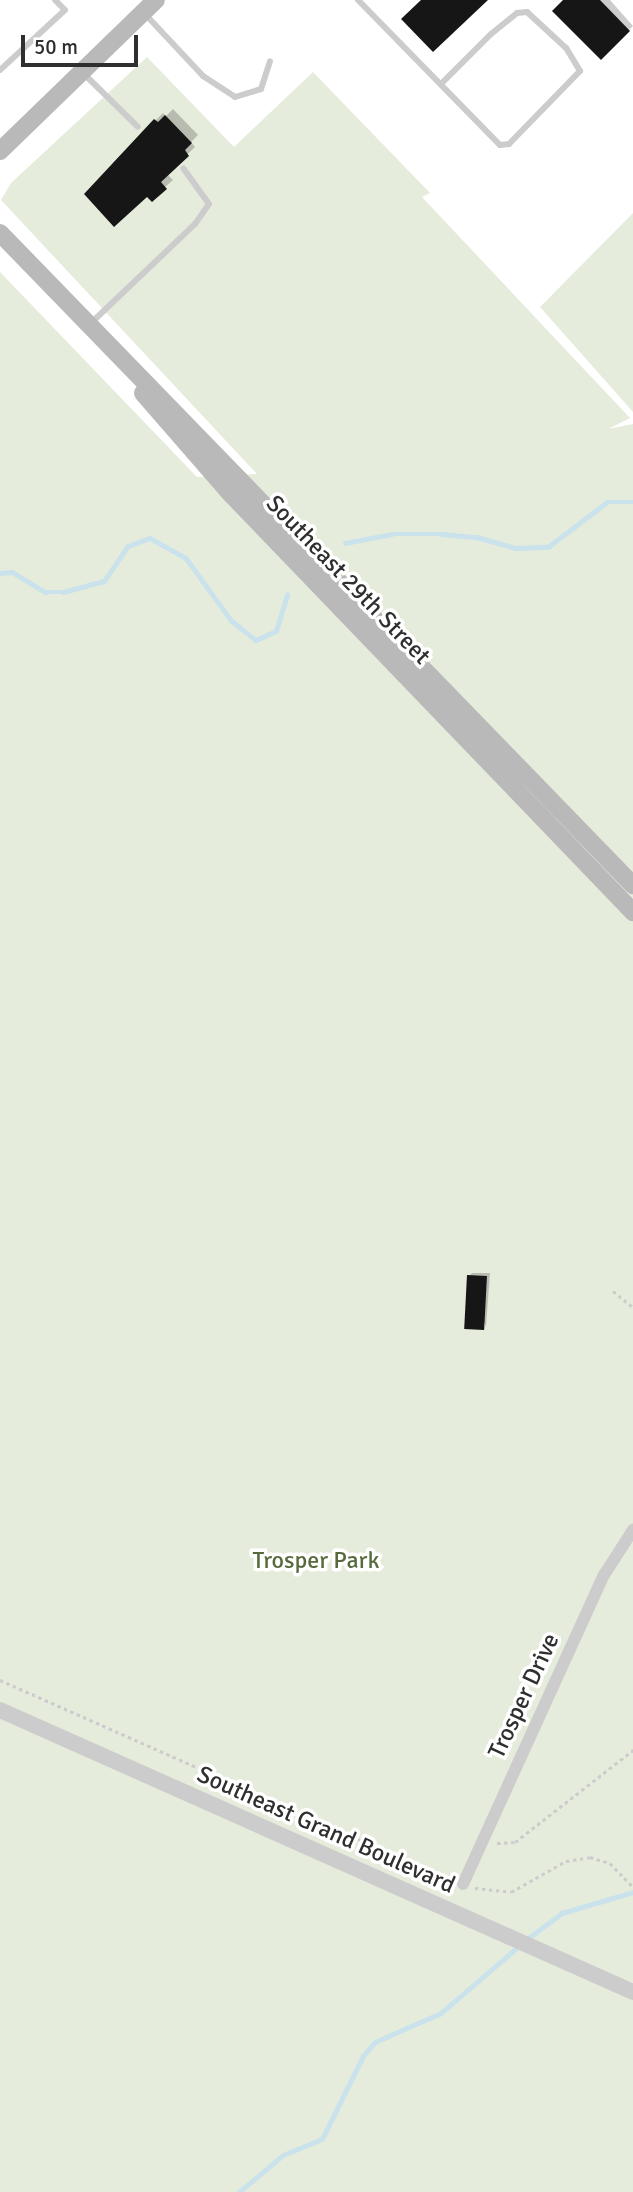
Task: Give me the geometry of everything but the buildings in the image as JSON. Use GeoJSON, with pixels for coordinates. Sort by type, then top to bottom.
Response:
{"type":"FeatureCollection","features":[{"type":"Feature","properties":{"kind":"main road"},"geometry":{"type":"LineString","coordinates":[[0,151],[150,6]]}},
{"type":"Feature","properties":{"kind":"main road","name":"Southeast 29th Street"},"geometry":{"type":"LineString","coordinates":[[0,233],[633,885]]}},
{"type":"Feature","properties":{"kind":"main road","name":"Southeast 29th Street"},"geometry":{"type":"LineString","coordinates":[[37,272],[229,492],[633,912]]}},
{"type":"Feature","properties":{"kind":"street","name":"Trosper Drive"},"geometry":{"type":"LineString","coordinates":[[463,1884],[604,1575],[633,1530]]}},
{"type":"Feature","properties":{"kind":"street","name":"Southeast Grand Boulevard"},"geometry":{"type":"LineString","coordinates":[[0,1710],[633,1992]]}},
{"type":"Feature","properties":{"kind":"lane"},"geometry":{"type":"LineString","coordinates":[[0,70],[65,10],[55,0]]}},
{"type":"Feature","properties":{"kind":"lane"},"geometry":{"type":"LineString","coordinates":[[358,0],[500,145],[509,144],[580,71],[566,48],[527,12],[508,20],[441,84]]}},
{"type":"Feature","properties":{"kind":"lane"},"geometry":{"type":"LineString","coordinates":[[150,6],[203,76],[235,97],[261,89],[270,61]]}},
{"type":"Feature","properties":{"kind":"lane"},"geometry":{"type":"LineString","coordinates":[[0,56],[7,63]]}},
{"type":"Feature","properties":{"kind":"lane"},"geometry":{"type":"LineString","coordinates":[[82,72],[138,127]]}},
{"type":"Feature","properties":{"kind":"lane"},"geometry":{"type":"LineString","coordinates":[[89,324],[195,224],[209,204],[183,168]]}},
{"type":"Feature","properties":{"kind":"path"},"geometry":{"type":"LineString","coordinates":[[613,1291],[633,1307]]}},
{"type":"Feature","properties":{"kind":"path"},"geometry":{"type":"LineString","coordinates":[[0,1680],[463,1884],[505,1894],[566,1861],[590,1857],[610,1863],[633,1887]]}},
{"type":"Feature","properties":{"kind":"path"},"geometry":{"type":"LineString","coordinates":[[479,1844],[515,1842],[633,1750]]}},
{"type":"Feature","properties":{"kind":"green space","name":"Trosper Park"},"geometry":{"type":"Polygon","coordinates":[[[147,57],[234,147],[313,72],[430,193],[422,197],[630,418],[608,429],[633,424],[633,2192],[0,2192],[0,272],[197,477],[257,474],[1,200],[11,183],[147,57]]]}},
{"type":"Feature","properties":{"kind":"green space"},"geometry":{"type":"Polygon","coordinates":[[[633,213],[633,412],[540,307],[633,213]]]}},
{"type":"Feature","properties":{"kind":"waterway"},"geometry":{"type":"LineString","coordinates":[[345,543],[392,534],[441,534],[477,537],[515,548],[548,547],[607,502],[633,502]]}},
{"type":"Feature","properties":{"kind":"waterway"},"geometry":{"type":"LineString","coordinates":[[0,573],[12,572],[45,592],[63,592],[104,581],[128,546],[150,538],[186,558],[231,620],[256,640],[276,631],[287,595]]}},
{"type":"Feature","properties":{"kind":"waterway"},"geometry":{"type":"LineString","coordinates":[[527,1939],[562,1913],[633,1892]]}},
{"type":"Feature","properties":{"kind":"waterway"},"geometry":{"type":"LineString","coordinates":[[239,2192],[283,2155],[322,2139],[363,2056],[375,2042],[441,2013],[520,1945]]}}]}
